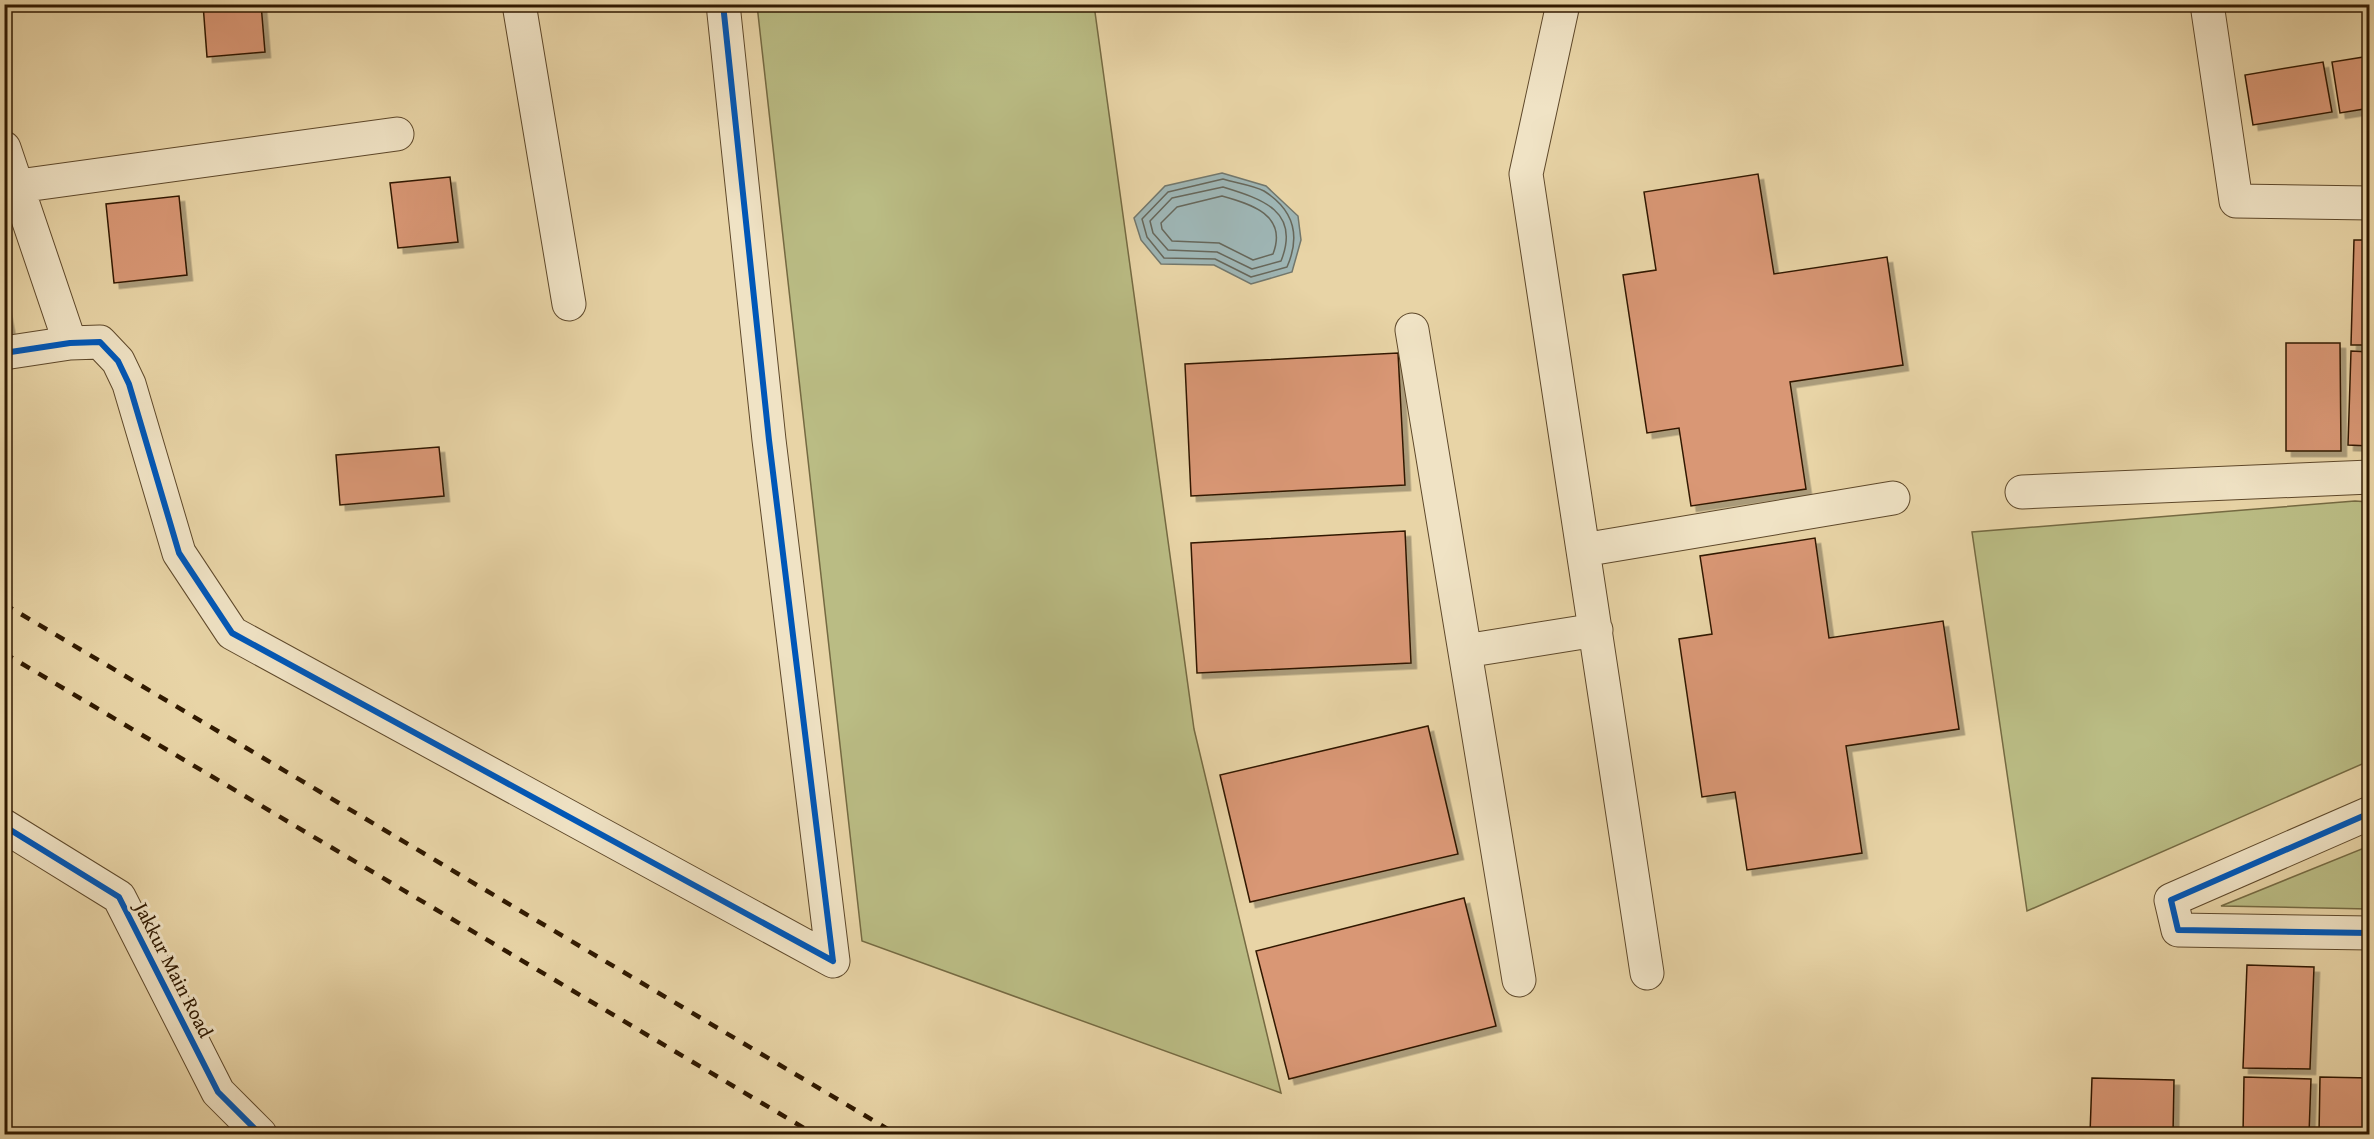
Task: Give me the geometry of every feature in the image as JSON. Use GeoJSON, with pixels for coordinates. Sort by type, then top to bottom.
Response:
{"type":"FeatureCollection","features":[{"type":"Feature","properties":{"kind":"street"},"geometry":{"type":"LineString","coordinates":[[519,4],[569,304]]}},
{"type":"Feature","properties":{"kind":"street"},"geometry":{"type":"LineString","coordinates":[[4,352],[70,343],[100,342],[118,361],[129,384],[179,553],[232,633],[833,961],[769,440],[723,4]]}},
{"type":"Feature","properties":{"kind":"street"},"geometry":{"type":"LineString","coordinates":[[1563,4],[1526,174],[1647,973]]}},
{"type":"Feature","properties":{"kind":"street"},"geometry":{"type":"LineString","coordinates":[[2207,4],[2236,201],[2370,203]]}},
{"type":"Feature","properties":{"kind":"street"},"geometry":{"type":"LineString","coordinates":[[12,186],[397,134]]}},
{"type":"Feature","properties":{"kind":"street"},"geometry":{"type":"LineString","coordinates":[[4,148],[12,186],[70,343]]}},
{"type":"Feature","properties":{"kind":"street"},"geometry":{"type":"LineString","coordinates":[[1412,330],[1519,980]]}},
{"type":"Feature","properties":{"kind":"street"},"geometry":{"type":"LineString","coordinates":[[2022,492],[2370,477]]}},
{"type":"Feature","properties":{"kind":"street"},"geometry":{"type":"LineString","coordinates":[[1583,550],[1893,498]]}},
{"type":"Feature","properties":{"kind":"street"},"geometry":{"type":"LineString","coordinates":[[1465,651],[1596,630]]}},
{"type":"Feature","properties":{"kind":"street"},"geometry":{"type":"LineString","coordinates":[[2370,813],[2171,900],[2178,930],[2370,933]]}},
{"type":"Feature","properties":{"kind":"street","name":"Jakkur Main Road"},"geometry":{"type":"LineString","coordinates":[[4,826],[119,897],[218,1092],[260,1134]]}},
{"type":"Feature","properties":{"kind":"green space"},"geometry":{"type":"Polygon","coordinates":[[[757,5],[1094,5],[1194,729],[1281,1093],[862,941],[757,5]]]}},
{"type":"Feature","properties":{"kind":"green space"},"geometry":{"type":"Polygon","coordinates":[[[2355,501],[2369,502],[2369,761],[2027,911],[1972,532],[2355,501]]]}},
{"type":"Feature","properties":{"kind":"green space"},"geometry":{"type":"Polygon","coordinates":[[[2369,846],[2369,909],[2221,906],[2369,846]]]}},
{"type":"Feature","properties":{"kind":"water"},"geometry":{"type":"Polygon","coordinates":[[[1222,173],[1266,186],[1298,216],[1301,240],[1292,272],[1251,284],[1214,265],[1161,264],[1141,240],[1134,218],[1165,186],[1222,173]]]}},
{"type":"Feature","properties":{"kind":"building"},"geometry":{"type":"Polygon","coordinates":[[[203,4],[261,4],[265,52],[207,57],[203,4]]]}},
{"type":"Feature","properties":{"kind":"building"},"geometry":{"type":"Polygon","coordinates":[[[2370,56],[2370,108],[2340,113],[2332,62],[2370,56]]]}},
{"type":"Feature","properties":{"kind":"building"},"geometry":{"type":"Polygon","coordinates":[[[2323,62],[2332,112],[2253,125],[2245,75],[2323,62]]]}},
{"type":"Feature","properties":{"kind":"building"},"geometry":{"type":"Polygon","coordinates":[[[1758,174],[1774,274],[1887,257],[1903,365],[1790,382],[1806,489],[1691,506],[1679,428],[1647,433],[1623,275],[1656,270],[1644,192],[1758,174]]]}},
{"type":"Feature","properties":{"kind":"building"},"geometry":{"type":"Polygon","coordinates":[[[450,177],[458,242],[398,248],[390,183],[450,177]]]}},
{"type":"Feature","properties":{"kind":"building"},"geometry":{"type":"Polygon","coordinates":[[[179,196],[187,275],[114,283],[106,204],[179,196]]]}},
{"type":"Feature","properties":{"kind":"building"},"geometry":{"type":"Polygon","coordinates":[[[2354,240],[2370,240],[2370,345],[2351,345],[2354,240]]]}},
{"type":"Feature","properties":{"kind":"building"},"geometry":{"type":"Polygon","coordinates":[[[4,300],[13,346],[4,348],[4,300]]]}},
{"type":"Feature","properties":{"kind":"building"},"geometry":{"type":"Polygon","coordinates":[[[2286,343],[2340,343],[2341,451],[2286,451],[2286,343]]]}},
{"type":"Feature","properties":{"kind":"building"},"geometry":{"type":"Polygon","coordinates":[[[2351,351],[2370,352],[2370,446],[2348,445],[2351,351]]]}},
{"type":"Feature","properties":{"kind":"building"},"geometry":{"type":"Polygon","coordinates":[[[1398,353],[1405,485],[1191,496],[1185,364],[1398,353]]]}},
{"type":"Feature","properties":{"kind":"building"},"geometry":{"type":"Polygon","coordinates":[[[439,447],[444,496],[340,505],[336,455],[439,447]]]}},
{"type":"Feature","properties":{"kind":"building"},"geometry":{"type":"Polygon","coordinates":[[[1405,531],[1411,663],[1197,673],[1191,543],[1405,531]]]}},
{"type":"Feature","properties":{"kind":"building"},"geometry":{"type":"Polygon","coordinates":[[[1815,538],[1829,638],[1943,621],[1959,729],[1846,746],[1862,853],[1747,870],[1735,792],[1702,797],[1679,639],[1712,634],[1700,556],[1815,538]]]}},
{"type":"Feature","properties":{"kind":"building"},"geometry":{"type":"Polygon","coordinates":[[[1428,726],[1458,854],[1250,902],[1220,775],[1428,726]]]}},
{"type":"Feature","properties":{"kind":"building"},"geometry":{"type":"Polygon","coordinates":[[[1464,898],[1496,1026],[1289,1079],[1256,951],[1464,898]]]}},
{"type":"Feature","properties":{"kind":"building"},"geometry":{"type":"Polygon","coordinates":[[[2247,965],[2314,967],[2310,1069],[2243,1068],[2247,965]]]}},
{"type":"Feature","properties":{"kind":"building"},"geometry":{"type":"Polygon","coordinates":[[[2244,1077],[2311,1079],[2309,1134],[2243,1134],[2244,1077]]]}},
{"type":"Feature","properties":{"kind":"building"},"geometry":{"type":"Polygon","coordinates":[[[2320,1077],[2370,1078],[2370,1134],[2319,1134],[2320,1077]]]}},
{"type":"Feature","properties":{"kind":"building"},"geometry":{"type":"Polygon","coordinates":[[[2092,1078],[2174,1080],[2173,1134],[2090,1134],[2092,1078]]]}},
{"type":"Feature","properties":{"kind":"railway"},"geometry":{"type":"LineString","coordinates":[[4,604],[896,1134]]}},
{"type":"Feature","properties":{"kind":"railway"},"geometry":{"type":"LineString","coordinates":[[4,653],[814,1134]]}},
{"type":"Feature","properties":{"kind":"cycle path"},"geometry":{"type":"LineString","coordinates":[[723,4],[769,440],[833,961]]}},
{"type":"Feature","properties":{"kind":"cycle path"},"geometry":{"type":"LineString","coordinates":[[4,353],[70,343],[100,342],[118,361],[129,384],[179,553],[232,633],[833,961]]}},
{"type":"Feature","properties":{"kind":"cycle path"},"geometry":{"type":"LineString","coordinates":[[2370,813],[2171,900],[2178,930],[2370,933]]}},
{"type":"Feature","properties":{"kind":"cycle path"},"geometry":{"type":"LineString","coordinates":[[4,826],[119,897],[218,1092],[260,1134]]}}]}
